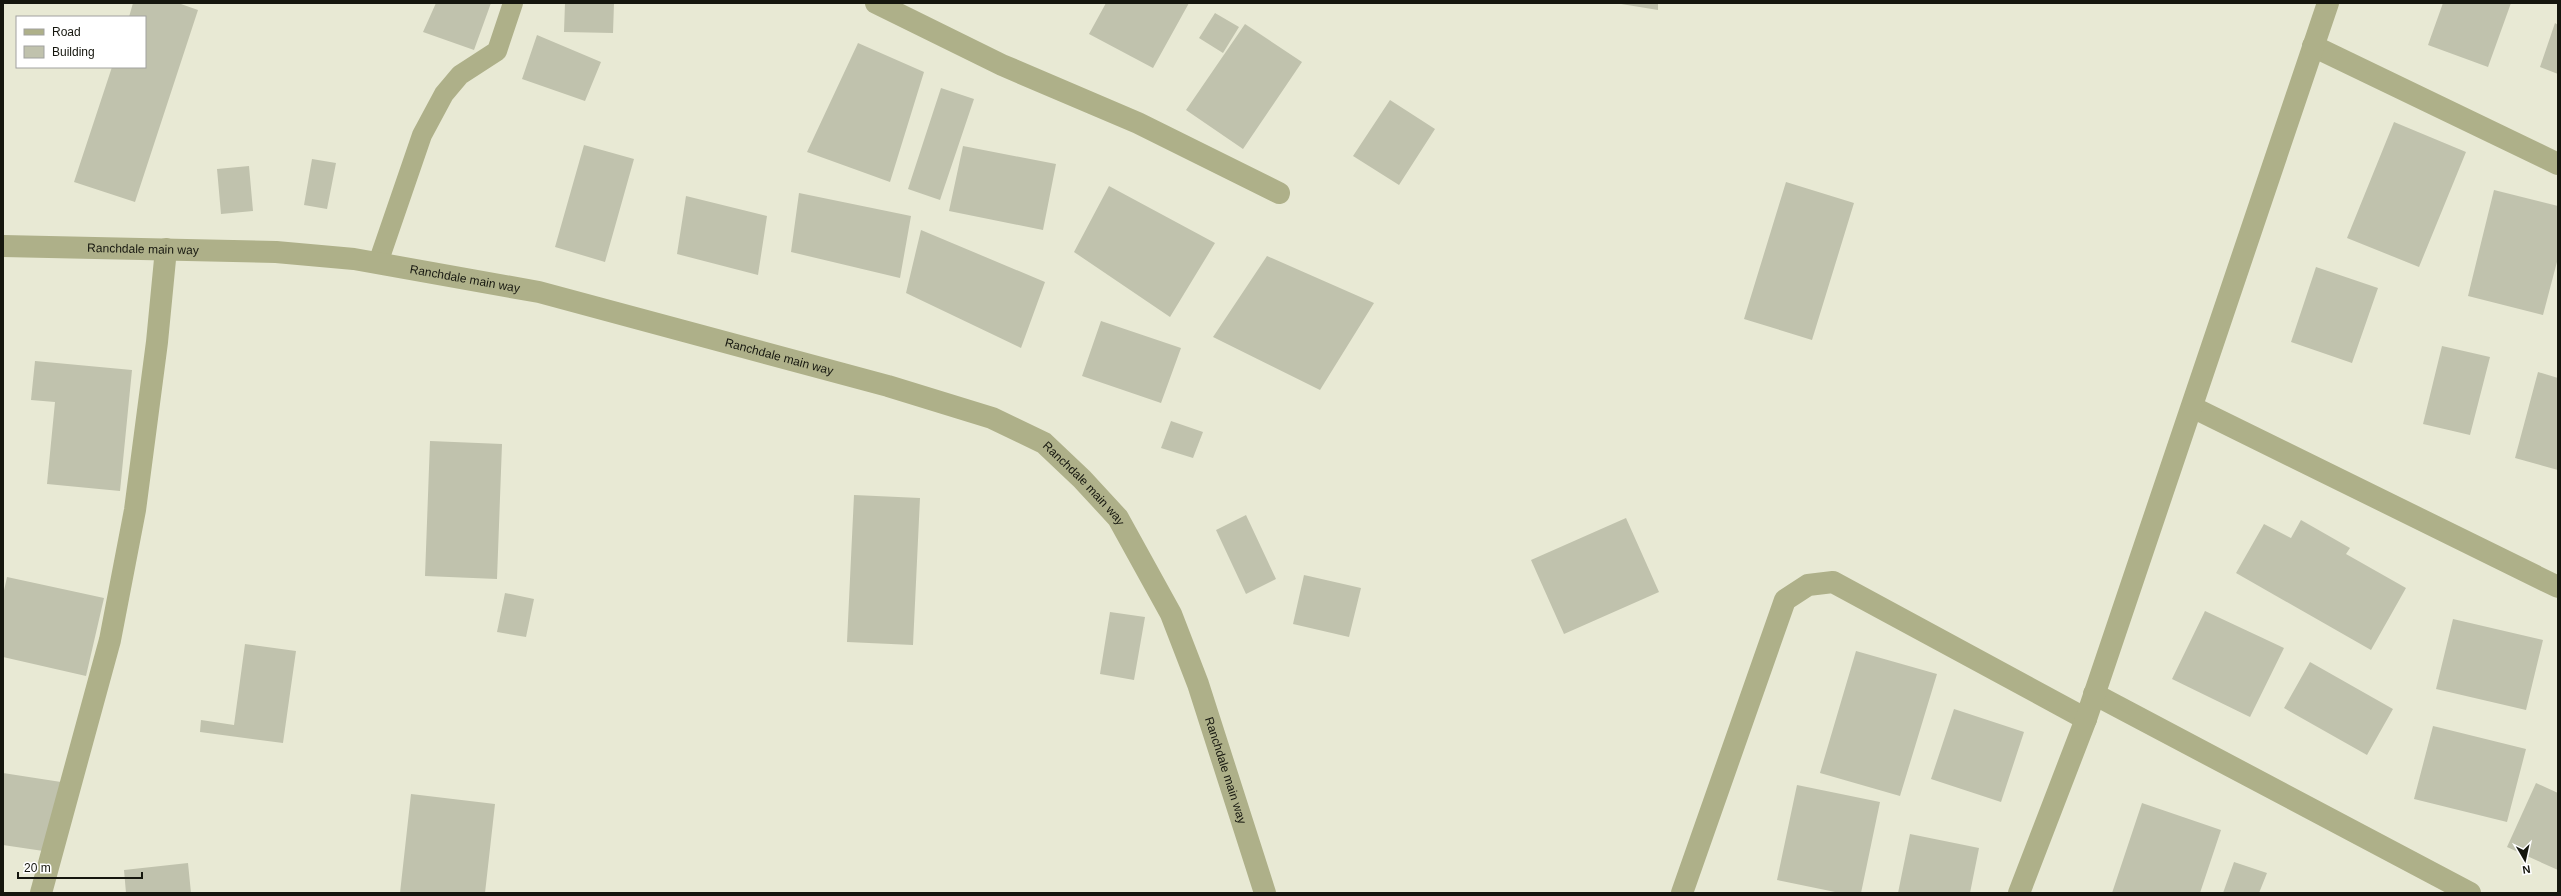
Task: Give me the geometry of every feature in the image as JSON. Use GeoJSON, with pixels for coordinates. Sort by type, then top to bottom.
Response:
{"type":"FeatureCollection","features":[{"type":"Feature","properties":{"kind":"street"},"geometry":{"type":"LineString","coordinates":[[876,3],[1002,65],[1138,123],[1279,193]]}},
{"type":"Feature","properties":{"kind":"street"},"geometry":{"type":"LineString","coordinates":[[2019,893],[2086,719],[2328,3]]}},
{"type":"Feature","properties":{"kind":"street"},"geometry":{"type":"LineString","coordinates":[[2313,46],[2558,164]]}},
{"type":"Feature","properties":{"kind":"street","name":"Ranchdale main way"},"geometry":{"type":"LineString","coordinates":[[3,246],[276,252],[354,259],[546,294],[895,388],[992,418],[1044,443],[1082,479],[1118,518],[1171,614],[1198,684],[1265,893]]}},
{"type":"Feature","properties":{"kind":"street"},"geometry":{"type":"LineString","coordinates":[[40,893],[110,640],[134,517],[157,342],[166,249]]}},
{"type":"Feature","properties":{"kind":"street"},"geometry":{"type":"LineString","coordinates":[[2192,407],[2558,587]]}},
{"type":"Feature","properties":{"kind":"street"},"geometry":{"type":"LineString","coordinates":[[1682,893],[1785,600],[1808,585],[1833,582],[2086,719]]}},
{"type":"Feature","properties":{"kind":"street"},"geometry":{"type":"LineString","coordinates":[[2094,694],[2470,893]]}},
{"type":"Feature","properties":{"kind":"lane"},"geometry":{"type":"LineString","coordinates":[[378,264],[422,135],[444,94],[460,75],[497,51],[513,3]]}},
{"type":"Feature","properties":{"kind":"building"},"geometry":{"type":"Polygon","coordinates":[[[133,3],[178,3],[198,10],[135,202],[74,182],[112,68],[146,68],[146,16],[129,16],[133,3]]]}},
{"type":"Feature","properties":{"kind":"building"},"geometry":{"type":"Polygon","coordinates":[[[436,3],[491,3],[474,50],[423,32],[436,3]]]}},
{"type":"Feature","properties":{"kind":"building"},"geometry":{"type":"Polygon","coordinates":[[[565,3],[614,3],[613,33],[564,32],[565,3]]]}},
{"type":"Feature","properties":{"kind":"building"},"geometry":{"type":"Polygon","coordinates":[[[1106,3],[1189,3],[1153,68],[1089,34],[1106,3]]]}},
{"type":"Feature","properties":{"kind":"building"},"geometry":{"type":"Polygon","coordinates":[[[1615,3],[1658,3],[1658,10],[1615,3]]]}},
{"type":"Feature","properties":{"kind":"building"},"geometry":{"type":"Polygon","coordinates":[[[2443,3],[2511,3],[2488,67],[2428,45],[2443,3]]]}},
{"type":"Feature","properties":{"kind":"building"},"geometry":{"type":"Polygon","coordinates":[[[1215,13],[1239,27],[1223,53],[1199,38],[1215,13]]]}},
{"type":"Feature","properties":{"kind":"building"},"geometry":{"type":"Polygon","coordinates":[[[2555,23],[2558,25],[2558,74],[2540,67],[2555,23]]]}},
{"type":"Feature","properties":{"kind":"building"},"geometry":{"type":"Polygon","coordinates":[[[1245,24],[1302,62],[1243,149],[1186,110],[1245,24]]]}},
{"type":"Feature","properties":{"kind":"building"},"geometry":{"type":"Polygon","coordinates":[[[537,35],[601,62],[585,101],[522,79],[537,35]]]}},
{"type":"Feature","properties":{"kind":"building"},"geometry":{"type":"Polygon","coordinates":[[[858,43],[924,72],[890,182],[807,152],[858,43]]]}},
{"type":"Feature","properties":{"kind":"building"},"geometry":{"type":"Polygon","coordinates":[[[941,88],[974,99],[940,200],[908,189],[941,88]]]}},
{"type":"Feature","properties":{"kind":"building"},"geometry":{"type":"Polygon","coordinates":[[[1390,100],[1435,129],[1399,185],[1353,156],[1390,100]]]}},
{"type":"Feature","properties":{"kind":"building"},"geometry":{"type":"Polygon","coordinates":[[[2394,122],[2466,152],[2419,267],[2347,238],[2394,122]]]}},
{"type":"Feature","properties":{"kind":"building"},"geometry":{"type":"Polygon","coordinates":[[[584,145],[634,159],[605,262],[555,247],[584,145]]]}},
{"type":"Feature","properties":{"kind":"building"},"geometry":{"type":"Polygon","coordinates":[[[963,146],[1056,164],[1043,230],[949,211],[963,146]]]}},
{"type":"Feature","properties":{"kind":"building"},"geometry":{"type":"Polygon","coordinates":[[[312,159],[336,163],[327,209],[304,205],[312,159]]]}},
{"type":"Feature","properties":{"kind":"building"},"geometry":{"type":"Polygon","coordinates":[[[249,166],[253,211],[221,214],[217,169],[249,166]]]}},
{"type":"Feature","properties":{"kind":"building"},"geometry":{"type":"Polygon","coordinates":[[[1786,182],[1854,203],[1812,340],[1744,319],[1786,182]]]}},
{"type":"Feature","properties":{"kind":"building"},"geometry":{"type":"Polygon","coordinates":[[[1109,186],[1215,243],[1170,317],[1074,252],[1109,186]]]}},
{"type":"Feature","properties":{"kind":"building"},"geometry":{"type":"Polygon","coordinates":[[[2494,190],[2558,206],[2558,258],[2543,315],[2468,296],[2494,190]]]}},
{"type":"Feature","properties":{"kind":"building"},"geometry":{"type":"Polygon","coordinates":[[[799,193],[911,216],[900,278],[791,252],[799,193]]]}},
{"type":"Feature","properties":{"kind":"building"},"geometry":{"type":"Polygon","coordinates":[[[686,196],[767,216],[758,275],[677,254],[686,196]]]}},
{"type":"Feature","properties":{"kind":"building"},"geometry":{"type":"Polygon","coordinates":[[[921,230],[1045,282],[1021,348],[906,293],[921,230]]]}},
{"type":"Feature","properties":{"kind":"building"},"geometry":{"type":"Polygon","coordinates":[[[1267,256],[1374,303],[1320,390],[1213,337],[1267,256]]]}},
{"type":"Feature","properties":{"kind":"building"},"geometry":{"type":"Polygon","coordinates":[[[2316,267],[2378,288],[2352,363],[2291,342],[2316,267]]]}},
{"type":"Feature","properties":{"kind":"building"},"geometry":{"type":"Polygon","coordinates":[[[1101,321],[1181,348],[1161,403],[1082,376],[1101,321]]]}},
{"type":"Feature","properties":{"kind":"building"},"geometry":{"type":"Polygon","coordinates":[[[2442,346],[2490,357],[2470,435],[2423,424],[2442,346]]]}},
{"type":"Feature","properties":{"kind":"building"},"geometry":{"type":"Polygon","coordinates":[[[35,361],[132,370],[120,491],[47,484],[55,402],[31,400],[35,361]]]}},
{"type":"Feature","properties":{"kind":"building"},"geometry":{"type":"Polygon","coordinates":[[[2538,372],[2558,378],[2558,470],[2515,458],[2538,372]]]}},
{"type":"Feature","properties":{"kind":"building"},"geometry":{"type":"Polygon","coordinates":[[[1171,421],[1203,432],[1193,458],[1161,448],[1171,421]]]}},
{"type":"Feature","properties":{"kind":"building"},"geometry":{"type":"Polygon","coordinates":[[[430,441],[502,444],[497,579],[425,576],[430,441]]]}},
{"type":"Feature","properties":{"kind":"building"},"geometry":{"type":"Polygon","coordinates":[[[854,495],[920,498],[913,645],[847,642],[854,495]]]}},
{"type":"Feature","properties":{"kind":"building"},"geometry":{"type":"Polygon","coordinates":[[[1246,515],[1276,579],[1246,594],[1216,530],[1246,515]]]}},
{"type":"Feature","properties":{"kind":"building"},"geometry":{"type":"Polygon","coordinates":[[[1626,518],[1659,592],[1564,634],[1531,560],[1626,518]]]}},
{"type":"Feature","properties":{"kind":"building"},"geometry":{"type":"Polygon","coordinates":[[[2301,520],[2350,548],[2346,554],[2406,588],[2371,650],[2236,573],[2264,524],[2291,538],[2301,520]]]}},
{"type":"Feature","properties":{"kind":"building"},"geometry":{"type":"Polygon","coordinates":[[[1304,575],[1361,588],[1349,637],[1293,624],[1304,575]]]}},
{"type":"Feature","properties":{"kind":"building"},"geometry":{"type":"Polygon","coordinates":[[[7,577],[104,598],[86,676],[3,657],[3,595],[7,577]]]}},
{"type":"Feature","properties":{"kind":"building"},"geometry":{"type":"Polygon","coordinates":[[[505,593],[534,599],[526,637],[497,632],[505,593]]]}},
{"type":"Feature","properties":{"kind":"building"},"geometry":{"type":"Polygon","coordinates":[[[2205,611],[2284,648],[2250,717],[2172,679],[2205,611]]]}},
{"type":"Feature","properties":{"kind":"building"},"geometry":{"type":"Polygon","coordinates":[[[1110,612],[1145,617],[1134,680],[1100,674],[1110,612]]]}},
{"type":"Feature","properties":{"kind":"building"},"geometry":{"type":"Polygon","coordinates":[[[2453,619],[2543,640],[2526,710],[2436,689],[2453,619]]]}},
{"type":"Feature","properties":{"kind":"building"},"geometry":{"type":"Polygon","coordinates":[[[245,644],[296,651],[283,743],[200,732],[201,720],[234,725],[245,644]]]}},
{"type":"Feature","properties":{"kind":"building"},"geometry":{"type":"Polygon","coordinates":[[[1856,651],[1937,674],[1900,796],[1820,773],[1856,651]]]}},
{"type":"Feature","properties":{"kind":"building"},"geometry":{"type":"Polygon","coordinates":[[[2310,662],[2393,709],[2367,755],[2284,708],[2310,662]]]}},
{"type":"Feature","properties":{"kind":"building"},"geometry":{"type":"Polygon","coordinates":[[[1954,709],[2024,732],[2001,802],[1931,779],[1954,709]]]}},
{"type":"Feature","properties":{"kind":"building"},"geometry":{"type":"Polygon","coordinates":[[[2433,726],[2526,749],[2507,822],[2414,799],[2433,726]]]}},
{"type":"Feature","properties":{"kind":"building"},"geometry":{"type":"Polygon","coordinates":[[[3,773],[61,782],[50,852],[3,845],[3,773]]]}},
{"type":"Feature","properties":{"kind":"building"},"geometry":{"type":"Polygon","coordinates":[[[2536,783],[2558,793],[2558,870],[2507,847],[2536,783]]]}},
{"type":"Feature","properties":{"kind":"building"},"geometry":{"type":"Polygon","coordinates":[[[1797,785],[1880,802],[1861,893],[1840,893],[1777,880],[1797,785]]]}},
{"type":"Feature","properties":{"kind":"building"},"geometry":{"type":"Polygon","coordinates":[[[411,794],[495,804],[485,893],[400,893],[411,794]]]}},
{"type":"Feature","properties":{"kind":"building"},"geometry":{"type":"Polygon","coordinates":[[[2142,803],[2221,830],[2200,893],[2112,893],[2142,803]]]}},
{"type":"Feature","properties":{"kind":"building"},"geometry":{"type":"Polygon","coordinates":[[[1910,834],[1979,848],[1970,893],[1898,893],[1910,834]]]}},
{"type":"Feature","properties":{"kind":"building"},"geometry":{"type":"Polygon","coordinates":[[[2234,862],[2267,873],[2259,893],[2223,893],[2234,862]]]}},
{"type":"Feature","properties":{"kind":"building"},"geometry":{"type":"Polygon","coordinates":[[[188,863],[191,893],[126,893],[124,870],[188,863]]]}}]}
